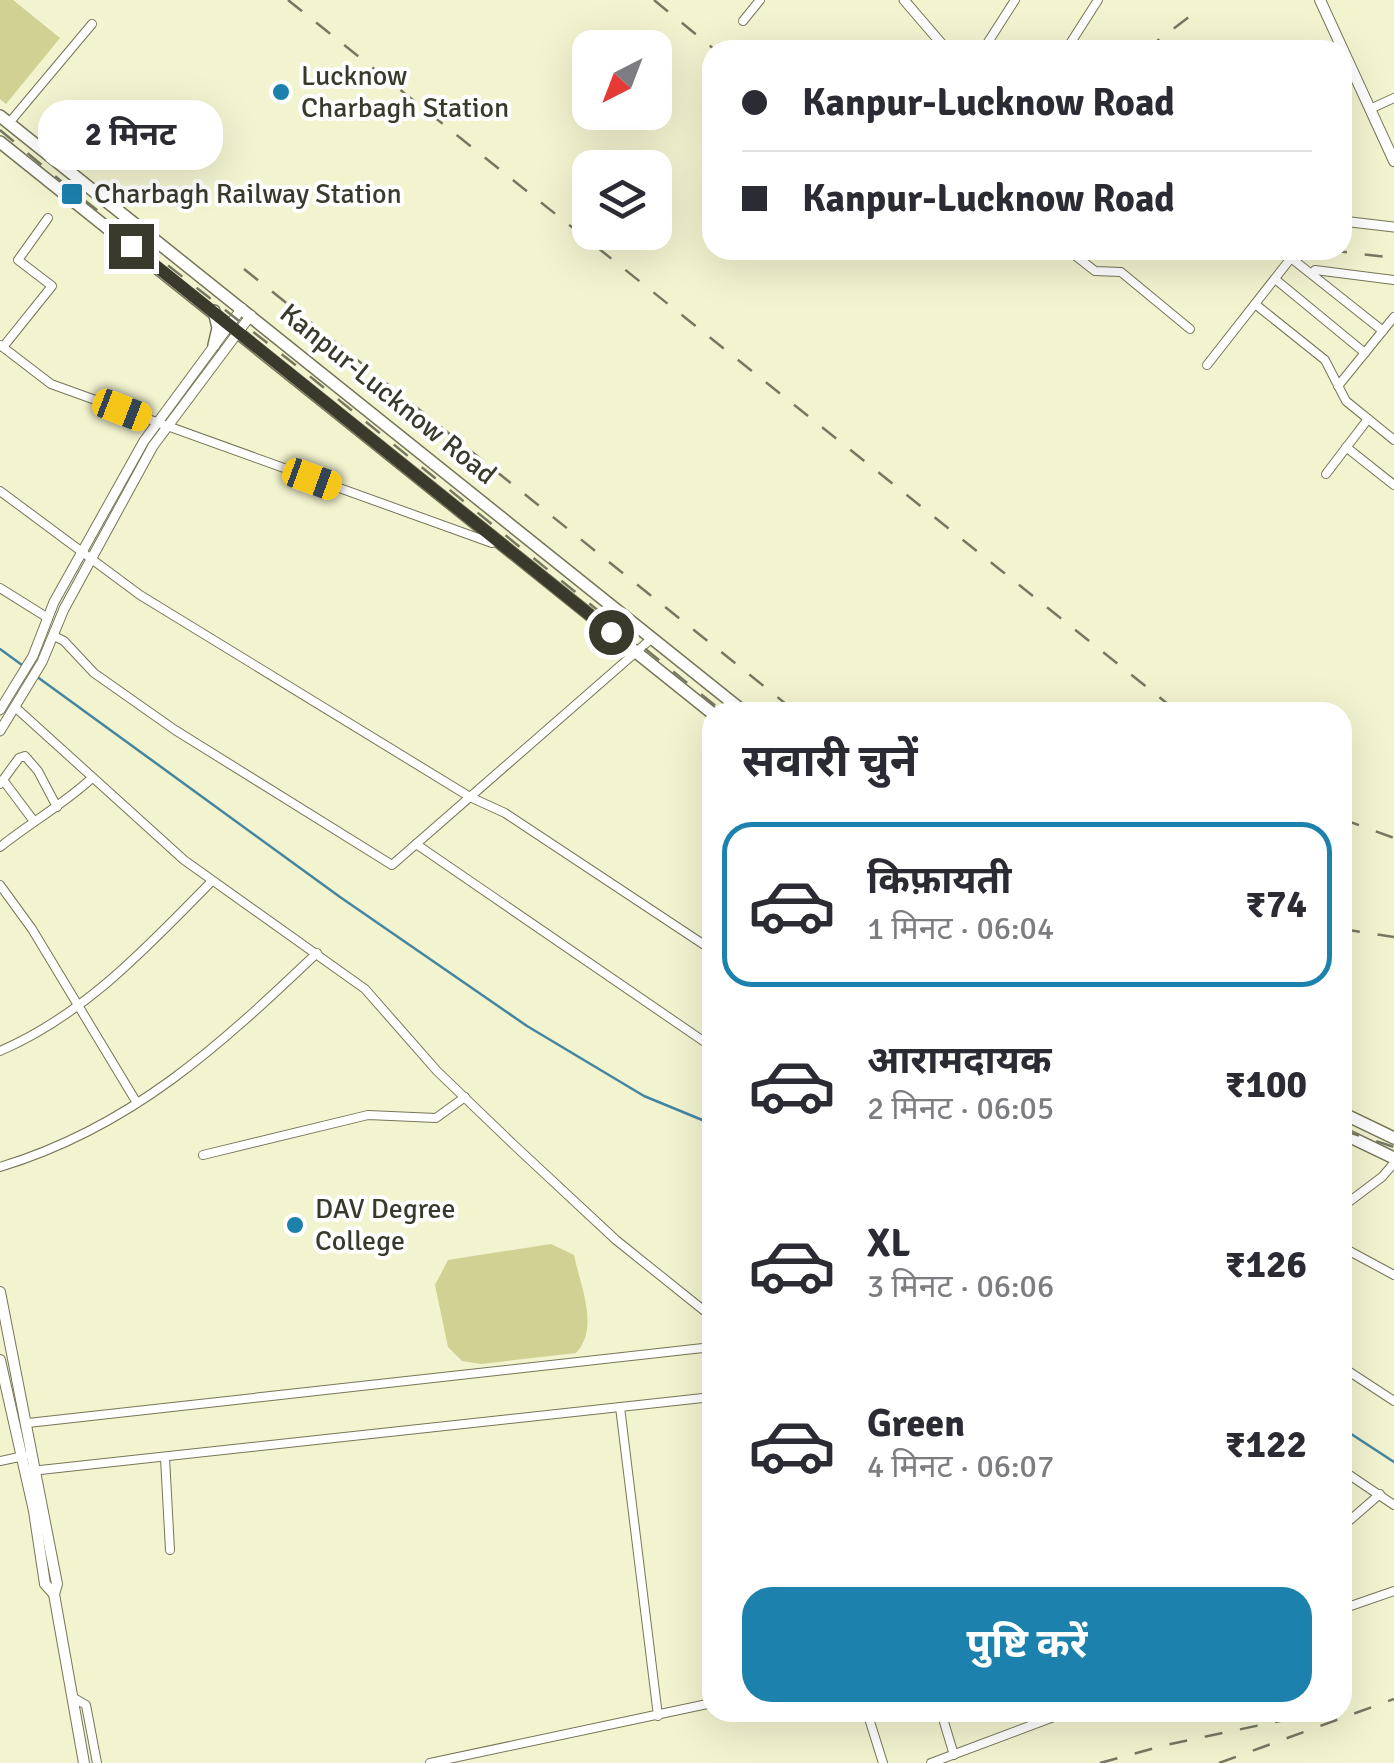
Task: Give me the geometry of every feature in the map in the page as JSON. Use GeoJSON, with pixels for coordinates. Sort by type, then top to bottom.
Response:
{"type":"FeatureCollection","features":[{"type":"Feature","properties":{"kind":"main road"},"geometry":{"type":"LineString","coordinates":[[1320,0],[1338,40]]}},
{"type":"Feature","properties":{"kind":"main road"},"geometry":{"type":"LineString","coordinates":[[1352,70],[1394,161]]}},
{"type":"Feature","properties":{"kind":"main road","name":"Kanpur-Lucknow Road"},"geometry":{"type":"LineString","coordinates":[[4,119],[731,702]]}},
{"type":"Feature","properties":{"kind":"main road","name":"Kanpur-Lucknow Road"},"geometry":{"type":"LineString","coordinates":[[0,142],[702,705]]}},
{"type":"Feature","properties":{"kind":"main road"},"geometry":{"type":"LineString","coordinates":[[214,311],[218,328],[214,346]]}},
{"type":"Feature","properties":{"kind":"main road"},"geometry":{"type":"LineString","coordinates":[[348,420],[362,404]]}},
{"type":"Feature","properties":{"kind":"main road"},"geometry":{"type":"LineString","coordinates":[[426,482],[439,467]]}},
{"type":"Feature","properties":{"kind":"main road"},"geometry":{"type":"LineString","coordinates":[[1352,1118],[1394,1138]]}},
{"type":"Feature","properties":{"kind":"main road"},"geometry":{"type":"LineString","coordinates":[[1352,1138],[1394,1160]]}},
{"type":"Feature","properties":{"kind":"main road"},"geometry":{"type":"LineString","coordinates":[[0,1292],[28,1423],[27,1455]]}},
{"type":"Feature","properties":{"kind":"main road"},"geometry":{"type":"LineString","coordinates":[[0,1360],[31,1471],[45,1584],[54,1594],[84,1763]]}},
{"type":"Feature","properties":{"kind":"street"},"geometry":{"type":"LineString","coordinates":[[743,21],[760,0]]}},
{"type":"Feature","properties":{"kind":"street"},"geometry":{"type":"LineString","coordinates":[[904,0],[938,40]]}},
{"type":"Feature","properties":{"kind":"street"},"geometry":{"type":"LineString","coordinates":[[990,40],[1016,0]]}},
{"type":"Feature","properties":{"kind":"street"},"geometry":{"type":"LineString","coordinates":[[1072,40],[1098,0]]}},
{"type":"Feature","properties":{"kind":"street"},"geometry":{"type":"LineString","coordinates":[[4,119],[92,24]]}},
{"type":"Feature","properties":{"kind":"street"},"geometry":{"type":"LineString","coordinates":[[1370,109],[1394,98]]}},
{"type":"Feature","properties":{"kind":"street"},"geometry":{"type":"LineString","coordinates":[[48,218],[18,260],[52,286],[2,346],[51,384],[492,542],[496,540]]}},
{"type":"Feature","properties":{"kind":"street"},"geometry":{"type":"LineString","coordinates":[[1352,222],[1394,227]]}},
{"type":"Feature","properties":{"kind":"street"},"geometry":{"type":"LineString","coordinates":[[1078,260],[1095,271],[1120,272],[1190,329]]}},
{"type":"Feature","properties":{"kind":"street"},"geometry":{"type":"LineString","coordinates":[[1207,365],[1288,260]]}},
{"type":"Feature","properties":{"kind":"street"},"geometry":{"type":"LineString","coordinates":[[1298,260],[1382,331]]}},
{"type":"Feature","properties":{"kind":"street"},"geometry":{"type":"LineString","coordinates":[[1312,274],[1315,270],[1394,280]]}},
{"type":"Feature","properties":{"kind":"street"},"geometry":{"type":"LineString","coordinates":[[1275,279],[1365,353]]}},
{"type":"Feature","properties":{"kind":"street"},"geometry":{"type":"LineString","coordinates":[[1255,304],[1326,360],[1346,401],[1394,440]]}},
{"type":"Feature","properties":{"kind":"street"},"geometry":{"type":"LineString","coordinates":[[0,710],[21,687],[54,636],[64,609],[162,426],[246,312]]}},
{"type":"Feature","properties":{"kind":"street"},"geometry":{"type":"LineString","coordinates":[[1338,386],[1394,316]]}},
{"type":"Feature","properties":{"kind":"street"},"geometry":{"type":"LineString","coordinates":[[37,659],[48,618],[81,552],[214,346],[235,327]]}},
{"type":"Feature","properties":{"kind":"street"},"geometry":{"type":"LineString","coordinates":[[1326,474],[1368,419]]}},
{"type":"Feature","properties":{"kind":"street"},"geometry":{"type":"LineString","coordinates":[[1346,447],[1394,485]]}},
{"type":"Feature","properties":{"kind":"street"},"geometry":{"type":"LineString","coordinates":[[0,491],[146,600],[470,797],[505,813],[702,943]]}},
{"type":"Feature","properties":{"kind":"street"},"geometry":{"type":"LineString","coordinates":[[0,588],[48,618]]}},
{"type":"Feature","properties":{"kind":"street"},"geometry":{"type":"LineString","coordinates":[[54,636],[64,641],[94,673],[176,730],[392,865],[651,639]]}},
{"type":"Feature","properties":{"kind":"street"},"geometry":{"type":"LineString","coordinates":[[0,731],[7,700]]}},
{"type":"Feature","properties":{"kind":"street"},"geometry":{"type":"LineString","coordinates":[[7,700],[184,860],[366,990],[464,1098],[616,1240],[702,1309]]}},
{"type":"Feature","properties":{"kind":"street"},"geometry":{"type":"LineString","coordinates":[[33,820],[2,782],[19,758],[25,756],[57,806]]}},
{"type":"Feature","properties":{"kind":"street"},"geometry":{"type":"LineString","coordinates":[[0,847],[92,778]]}},
{"type":"Feature","properties":{"kind":"street"},"geometry":{"type":"LineString","coordinates":[[416,844],[702,1040]]}},
{"type":"Feature","properties":{"kind":"street"},"geometry":{"type":"LineString","coordinates":[[0,1051],[60,1020],[78,1006],[148,946],[212,880]]}},
{"type":"Feature","properties":{"kind":"street"},"geometry":{"type":"LineString","coordinates":[[0,885],[32,929],[137,1103]]}},
{"type":"Feature","properties":{"kind":"street"},"geometry":{"type":"LineString","coordinates":[[0,1168],[50,1152],[178,1078],[222,1043],[317,953]]}},
{"type":"Feature","properties":{"kind":"street"},"geometry":{"type":"LineString","coordinates":[[203,1155],[368,1114],[436,1118],[464,1098]]}},
{"type":"Feature","properties":{"kind":"street"},"geometry":{"type":"LineString","coordinates":[[1352,1200],[1382,1177],[1394,1160]]}},
{"type":"Feature","properties":{"kind":"street"},"geometry":{"type":"LineString","coordinates":[[1352,1253],[1394,1276]]}},
{"type":"Feature","properties":{"kind":"street"},"geometry":{"type":"LineString","coordinates":[[28,1423],[702,1347]]}},
{"type":"Feature","properties":{"kind":"street"},"geometry":{"type":"LineString","coordinates":[[1352,1373],[1394,1400]]}},
{"type":"Feature","properties":{"kind":"street"},"geometry":{"type":"LineString","coordinates":[[31,1471],[702,1398]]}},
{"type":"Feature","properties":{"kind":"street"},"geometry":{"type":"LineString","coordinates":[[620,1407],[658,1716]]}},
{"type":"Feature","properties":{"kind":"street"},"geometry":{"type":"LineString","coordinates":[[0,1462],[27,1455]]}},
{"type":"Feature","properties":{"kind":"street"},"geometry":{"type":"LineString","coordinates":[[165,1458],[170,1550]]}},
{"type":"Feature","properties":{"kind":"street"},"geometry":{"type":"LineString","coordinates":[[1352,1476],[1394,1505]]}},
{"type":"Feature","properties":{"kind":"street"},"geometry":{"type":"LineString","coordinates":[[1352,1518],[1380,1494]]}},
{"type":"Feature","properties":{"kind":"street"},"geometry":{"type":"LineString","coordinates":[[1352,1606],[1394,1592]]}},
{"type":"Feature","properties":{"kind":"street"},"geometry":{"type":"LineString","coordinates":[[74,1698],[86,1705],[97,1763]]}},
{"type":"Feature","properties":{"kind":"street"},"geometry":{"type":"LineString","coordinates":[[430,1763],[702,1705]]}},
{"type":"Feature","properties":{"kind":"street"},"geometry":{"type":"LineString","coordinates":[[870,1722],[883,1763]]}},
{"type":"Feature","properties":{"kind":"street"},"geometry":{"type":"LineString","coordinates":[[945,1722],[954,1754]]}},
{"type":"Feature","properties":{"kind":"street"},"geometry":{"type":"LineString","coordinates":[[931,1763],[1040,1722]]}},
{"type":"Feature","properties":{"kind":"green space"},"geometry":{"type":"Polygon","coordinates":[[[0,0],[13,0],[60,38],[6,104],[0,99],[0,0]]]}},
{"type":"Feature","properties":{"kind":"green space"},"geometry":{"type":"Polygon","coordinates":[[[551,1244],[574,1255],[584,1293],[587,1331],[576,1353],[481,1364],[462,1361],[448,1347],[435,1285],[448,1260],[551,1244]]]}},
{"type":"Feature","properties":{"kind":"waterway"},"geometry":{"type":"LineString","coordinates":[[0,649],[22,665]]}},
{"type":"Feature","properties":{"kind":"waterway"},"geometry":{"type":"LineString","coordinates":[[36,676],[340,897],[527,1026],[644,1096],[702,1120]]}},
{"type":"Feature","properties":{"kind":"waterway"},"geometry":{"type":"LineString","coordinates":[[1352,1435],[1394,1462]]}},
{"type":"Feature","properties":{"kind":"railway"},"geometry":{"type":"LineString","coordinates":[[288,0],[1166,702]]}},
{"type":"Feature","properties":{"kind":"railway"},"geometry":{"type":"LineString","coordinates":[[654,0],[703,40]]}},
{"type":"Feature","properties":{"kind":"railway"},"geometry":{"type":"LineString","coordinates":[[1158,40],[1197,11]]}},
{"type":"Feature","properties":{"kind":"railway"},"geometry":{"type":"LineString","coordinates":[[0,130],[711,702]]}},
{"type":"Feature","properties":{"kind":"railway"},"geometry":{"type":"LineString","coordinates":[[1352,253],[1394,258]]}},
{"type":"Feature","properties":{"kind":"railway"},"geometry":{"type":"LineString","coordinates":[[244,269],[784,702]]}},
{"type":"Feature","properties":{"kind":"railway"},"geometry":{"type":"LineString","coordinates":[[1352,823],[1394,838]]}},
{"type":"Feature","properties":{"kind":"railway"},"geometry":{"type":"LineString","coordinates":[[1352,931],[1394,937]]}},
{"type":"Feature","properties":{"kind":"railway"},"geometry":{"type":"LineString","coordinates":[[1352,1133],[1394,1147]]}},
{"type":"Feature","properties":{"kind":"railway"},"geometry":{"type":"LineString","coordinates":[[1352,1714],[1394,1699]]}},
{"type":"Feature","properties":{"kind":"railway"},"geometry":{"type":"LineString","coordinates":[[1100,1763],[1275,1722]]}},
{"type":"Feature","properties":{"kind":"railway"},"geometry":{"type":"LineString","coordinates":[[1219,1763],[1331,1722]]}},
{"type":"Feature","properties":{"kind":"place","name":"Lucknow Charbagh Station"},"geometry":{"type":"Point","coordinates":[281,92]}},
{"type":"Feature","properties":{"kind":"place","name":"Charbagh Railway Station"},"geometry":{"type":"Point","coordinates":[72,194]}},
{"type":"Feature","properties":{"kind":"place","name":"DAV Degree College"},"geometry":{"type":"Point","coordinates":[295,1225]}},
{"type":"Feature","properties":{"kind":"route"},"geometry":{"type":"LineString","coordinates":[[131,246],[611,632]]}}]}
